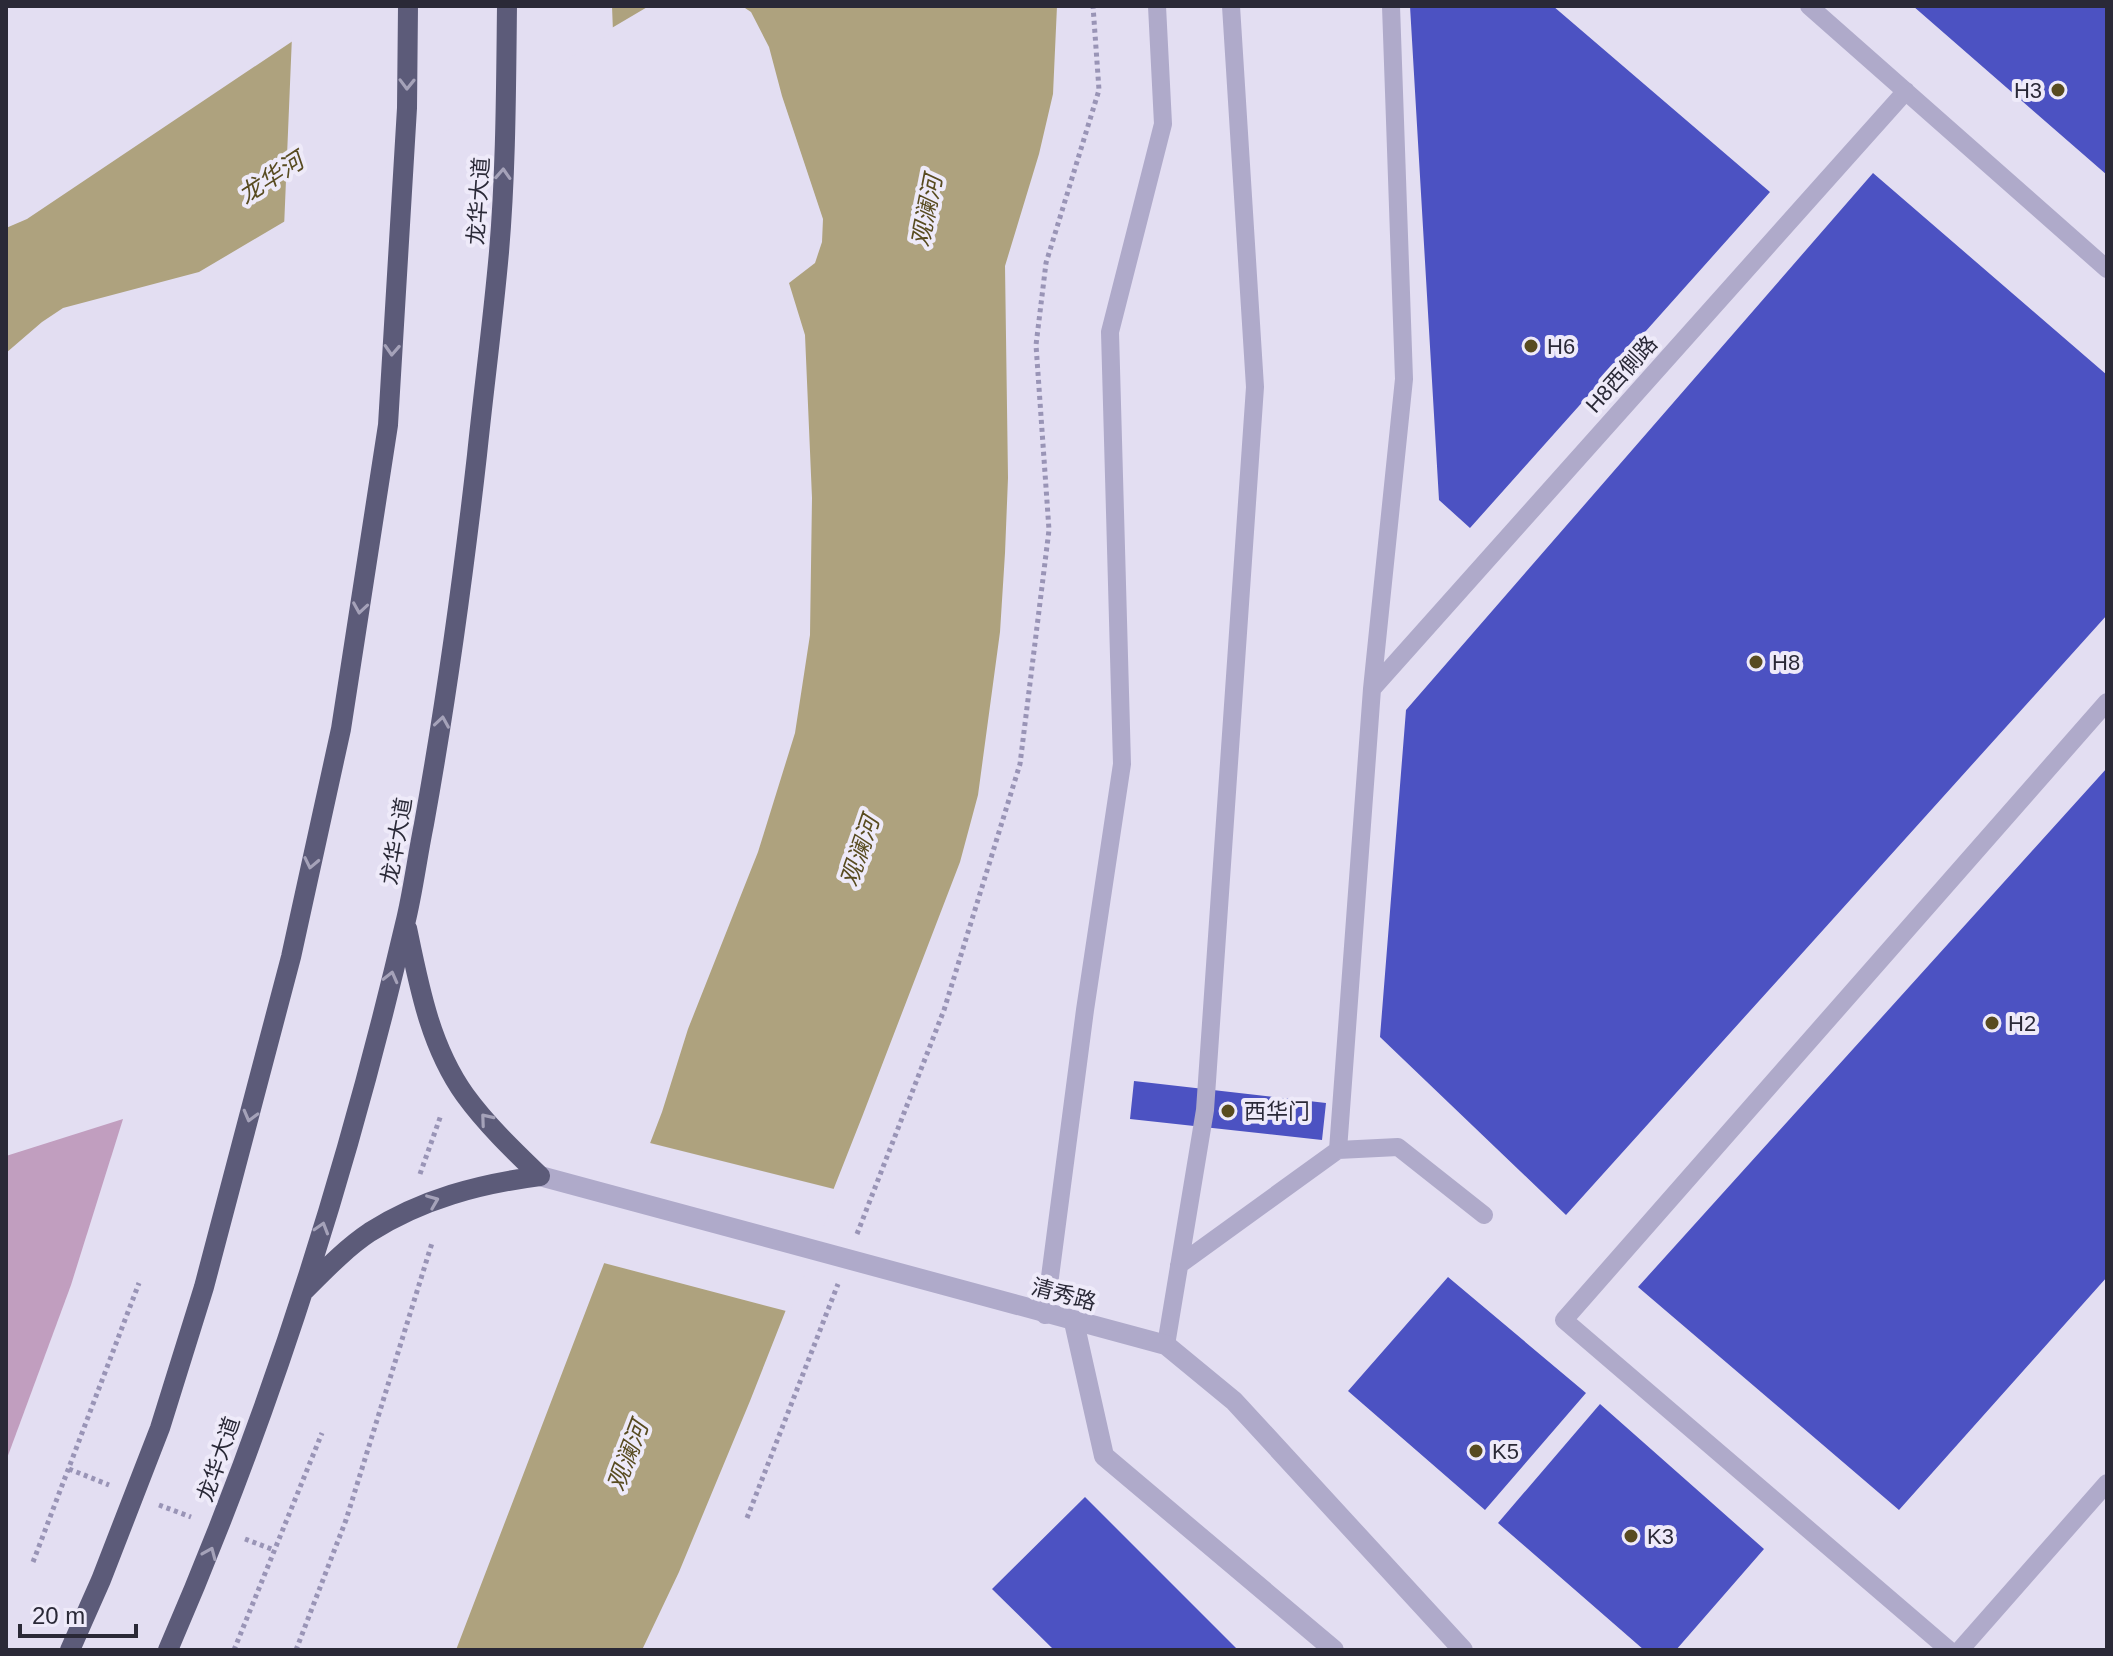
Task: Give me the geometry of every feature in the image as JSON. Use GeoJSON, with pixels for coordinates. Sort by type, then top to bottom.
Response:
{"type":"FeatureCollection","features":[{"type":"Feature","properties":{"kind":"main road"},"geometry":{"type":"LineString","coordinates":[[70,1650],[101,1580],[160,1428],[204,1287],[291,957],[341,729],[388,425],[407,108],[408,6]]}},
{"type":"Feature","properties":{"kind":"main road","name":"龙华大道"},"geometry":{"type":"LineString","coordinates":[[168,1650],[214,1544],[302,1293],[351,1133],[406,922],[441,730],[466,551],[499,252],[506,129],[507,6]]}},
{"type":"Feature","properties":{"kind":"main road"},"geometry":{"type":"LineString","coordinates":[[406,922],[428,1020],[443,1056],[464,1093],[540,1176]]}},
{"type":"Feature","properties":{"kind":"main road"},"geometry":{"type":"LineString","coordinates":[[302,1293],[368,1234],[401,1214],[471,1187],[540,1176]]}},
{"type":"Feature","properties":{"kind":"street","name":"清秀路"},"geometry":{"type":"LineString","coordinates":[[540,1176],[919,1277],[1045,1315],[1166,1345],[1234,1401],[1463,1650]]}},
{"type":"Feature","properties":{"kind":"street"},"geometry":{"type":"LineString","coordinates":[[1074,1322],[1104,1456],[1334,1650]]}},
{"type":"Feature","properties":{"kind":"lane"},"geometry":{"type":"LineString","coordinates":[[1045,1315],[1085,1010],[1122,764],[1110,332],[1163,124],[1157,6]]}},
{"type":"Feature","properties":{"kind":"lane"},"geometry":{"type":"LineString","coordinates":[[1166,1345],[1205,1110],[1255,387],[1231,6]]}},
{"type":"Feature","properties":{"kind":"lane"},"geometry":{"type":"LineString","coordinates":[[1338,1150],[1372,689],[1404,379],[1391,6]]}},
{"type":"Feature","properties":{"kind":"lane"},"geometry":{"type":"LineString","coordinates":[[1809,6],[2107,269]]}},
{"type":"Feature","properties":{"kind":"lane","name":"H8西側路"},"geometry":{"type":"LineString","coordinates":[[1372,689],[1906,91]]}},
{"type":"Feature","properties":{"kind":"lane"},"geometry":{"type":"LineString","coordinates":[[1949,1650],[1564,1320],[2107,702]]}},
{"type":"Feature","properties":{"kind":"lane"},"geometry":{"type":"LineString","coordinates":[[1179,1265],[1338,1150],[1398,1147],[1484,1215]]}},
{"type":"Feature","properties":{"kind":"lane"},"geometry":{"type":"LineString","coordinates":[[1960,1650],[2107,1483]]}},
{"type":"Feature","properties":{"kind":"path"},"geometry":{"type":"LineString","coordinates":[[854,1243],[944,1010],[1020,764],[1049,530],[1036,345],[1046,263],[1099,90],[1093,6]]}},
{"type":"Feature","properties":{"kind":"path"},"geometry":{"type":"LineString","coordinates":[[418,1178],[441,1115]]}},
{"type":"Feature","properties":{"kind":"path"},"geometry":{"type":"LineString","coordinates":[[296,1650],[346,1520],[432,1243]]}},
{"type":"Feature","properties":{"kind":"path"},"geometry":{"type":"LineString","coordinates":[[747,1518],[843,1272]]}},
{"type":"Feature","properties":{"kind":"path"},"geometry":{"type":"LineString","coordinates":[[33,1562],[139,1283]]}},
{"type":"Feature","properties":{"kind":"path"},"geometry":{"type":"LineString","coordinates":[[234,1650],[322,1433]]}},
{"type":"Feature","properties":{"kind":"path"},"geometry":{"type":"LineString","coordinates":[[69,1469],[113,1487]]}},
{"type":"Feature","properties":{"kind":"path"},"geometry":{"type":"LineString","coordinates":[[157,1504],[201,1521]]}},
{"type":"Feature","properties":{"kind":"path"},"geometry":{"type":"LineString","coordinates":[[245,1539],[274,1550]]}},
{"type":"Feature","properties":{"kind":"shaded area"},"geometry":{"type":"Polygon","coordinates":[[[123,1119],[71,1285],[6,1461],[6,1156],[123,1119]]]}},
{"type":"Feature","properties":{"kind":"water","name":"龙华河"},"geometry":{"type":"Polygon","coordinates":[[[345,6],[649,6],[199,272],[63,308],[6,353],[6,228],[27,219],[345,6]]]}},
{"type":"Feature","properties":{"kind":"water","name":"观澜河"},"geometry":{"type":"Polygon","coordinates":[[[742,6],[1057,6],[1053,94],[1039,154],[1005,266],[1008,478],[1005,553],[1000,632],[978,795],[960,862],[862,1117],[750,1401],[679,1572],[642,1650],[456,1650],[662,1112],[688,1029],[758,852],[795,733],[810,635],[812,498],[805,335],[789,283],[815,263],[822,242],[823,219],[769,47],[751,12],[742,6]]]}},
{"type":"Feature","properties":{"kind":"pier"},"geometry":{"type":"Polygon","coordinates":[[[337,6],[612,6],[613,32],[284,228],[292,36],[337,6]]]}},
{"type":"Feature","properties":{"kind":"pier"},"geometry":{"type":"Polygon","coordinates":[[[646,1142],[838,1190],[790,1312],[600,1262],[646,1142]]]}},
{"type":"Feature","properties":{"kind":"building","name":"H6"},"geometry":{"type":"Polygon","coordinates":[[[1410,6],[1553,6],[1770,192],[1470,528],[1439,500],[1410,6]]]}},
{"type":"Feature","properties":{"kind":"building","name":"H3"},"geometry":{"type":"Polygon","coordinates":[[[1913,6],[2107,6],[2107,175],[1913,6]]]}},
{"type":"Feature","properties":{"kind":"building","name":"H8"},"geometry":{"type":"Polygon","coordinates":[[[1873,173],[2107,375],[2107,615],[1566,1215],[1380,1037],[1406,710],[1873,173]]]}},
{"type":"Feature","properties":{"kind":"building","name":"H2"},"geometry":{"type":"Polygon","coordinates":[[[2107,768],[2107,1277],[1899,1510],[1638,1287],[2107,768]]]}},
{"type":"Feature","properties":{"kind":"building","name":"西华门"},"geometry":{"type":"Polygon","coordinates":[[[1134,1081],[1326,1103],[1322,1140],[1130,1119],[1134,1081]]]}},
{"type":"Feature","properties":{"kind":"building","name":"K5"},"geometry":{"type":"Polygon","coordinates":[[[1448,1277],[1586,1393],[1485,1510],[1348,1391],[1448,1277]]]}},
{"type":"Feature","properties":{"kind":"building","name":"K3"},"geometry":{"type":"Polygon","coordinates":[[[1600,1404],[1764,1549],[1676,1650],[1644,1650],[1498,1523],[1600,1404]]]}},
{"type":"Feature","properties":{"kind":"building"},"geometry":{"type":"Polygon","coordinates":[[[1085,1497],[1238,1650],[1054,1650],[992,1589],[1085,1497]]]}},
{"type":"Feature","properties":{"kind":"place","name":"H3"},"geometry":{"type":"Point","coordinates":[2058,90]}},
{"type":"Feature","properties":{"kind":"place","name":"H6"},"geometry":{"type":"Point","coordinates":[1531,346]}},
{"type":"Feature","properties":{"kind":"place","name":"H8"},"geometry":{"type":"Point","coordinates":[1756,662]}},
{"type":"Feature","properties":{"kind":"place","name":"H2"},"geometry":{"type":"Point","coordinates":[1992,1023]}},
{"type":"Feature","properties":{"kind":"place","name":"西华门"},"geometry":{"type":"Point","coordinates":[1228,1111]}},
{"type":"Feature","properties":{"kind":"place","name":"K5"},"geometry":{"type":"Point","coordinates":[1476,1451]}},
{"type":"Feature","properties":{"kind":"place","name":"K3"},"geometry":{"type":"Point","coordinates":[1631,1536]}}]}
